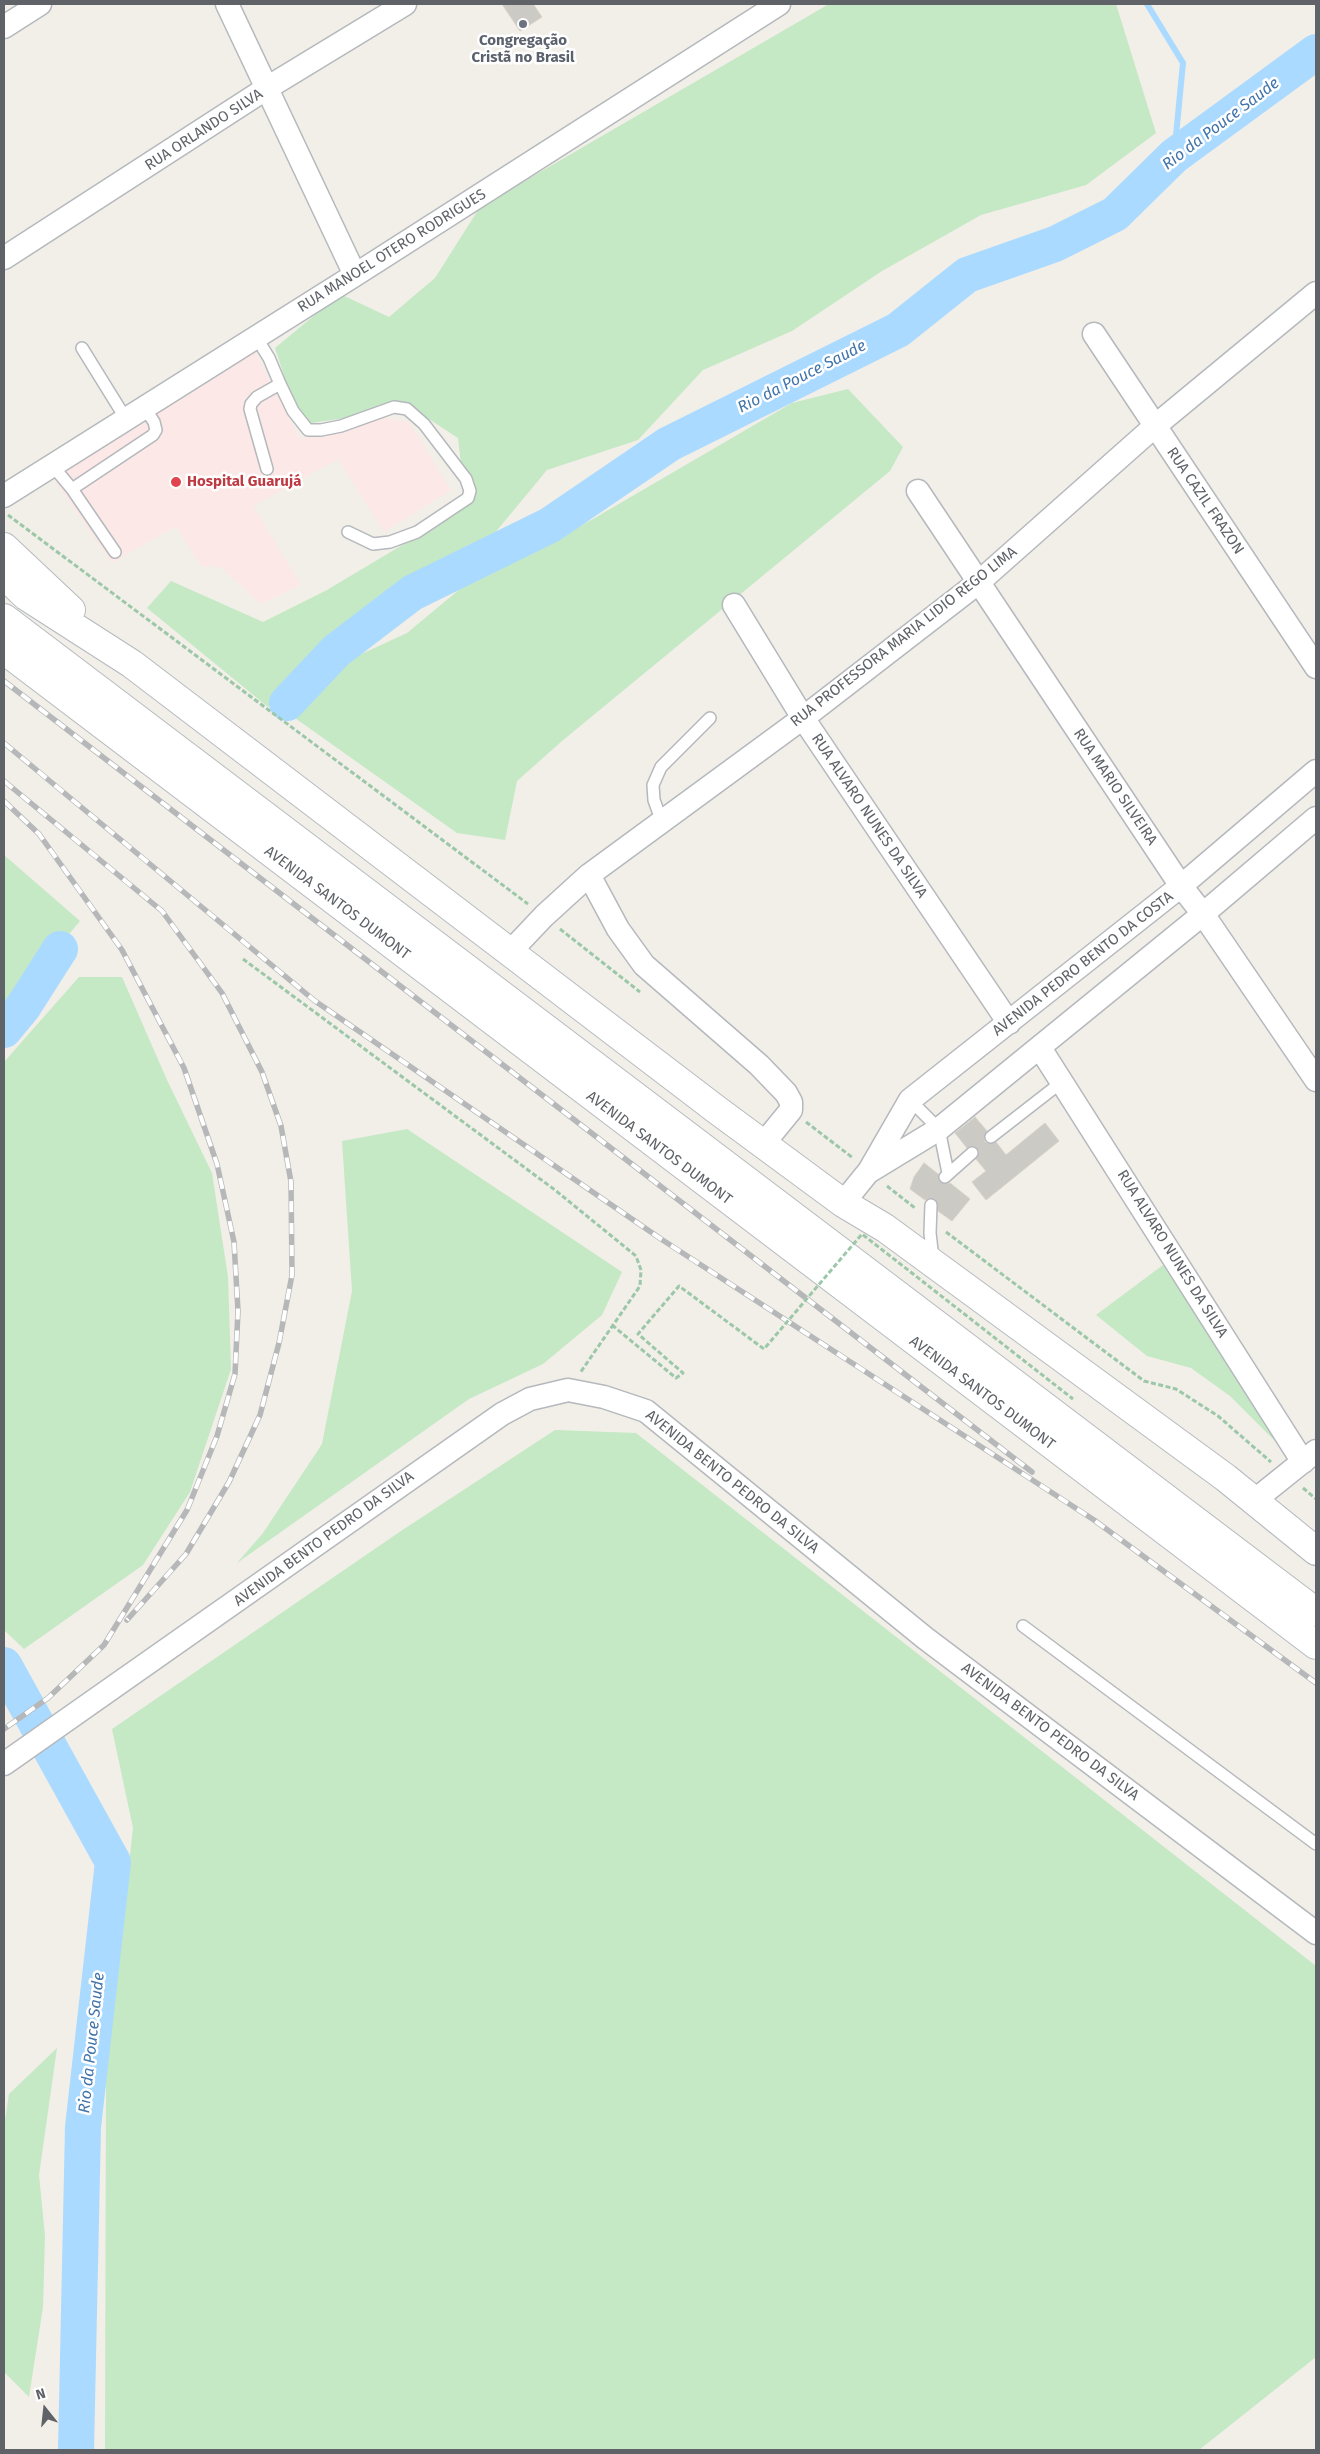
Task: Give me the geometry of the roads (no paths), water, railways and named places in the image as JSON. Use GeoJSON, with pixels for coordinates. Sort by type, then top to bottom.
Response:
{"type":"FeatureCollection","features":[{"type":"Feature","properties":{"kind":"main road"},"geometry":{"type":"LineString","coordinates":[[4,547],[132,664]]}},
{"type":"Feature","properties":{"kind":"main road"},"geometry":{"type":"LineString","coordinates":[[4,575],[26,596],[132,664],[509,953],[843,1203],[884,1228],[934,1264],[1255,1500],[1316,1551]]}},
{"type":"Feature","properties":{"kind":"main road","name":"AVENIDA SANTOS DUMONT"},"geometry":{"type":"LineString","coordinates":[[4,618],[1316,1612]]}},
{"type":"Feature","properties":{"kind":"main road","name":"AVENIDA SANTOS DUMONT"},"geometry":{"type":"LineString","coordinates":[[4,650],[1316,1645]]}},
{"type":"Feature","properties":{"kind":"street"},"geometry":{"type":"LineString","coordinates":[[4,27],[40,4]]}},
{"type":"Feature","properties":{"kind":"street"},"geometry":{"type":"LineString","coordinates":[[226,4],[355,275]]}},
{"type":"Feature","properties":{"kind":"street","name":"RUA ORLANDO SILVA"},"geometry":{"type":"LineString","coordinates":[[4,258],[267,88],[405,4]]}},
{"type":"Feature","properties":{"kind":"street","name":"RUA MANOEL OTERO RODRIGUES"},"geometry":{"type":"LineString","coordinates":[[6,492],[355,275],[779,4]]}},
{"type":"Feature","properties":{"kind":"street","name":"RUA PROFESSORA MARIA LIDIO REGO LIMA"},"geometry":{"type":"LineString","coordinates":[[509,953],[544,916],[589,875],[803,718],[979,582],[1155,426],[1316,293]]}},
{"type":"Feature","properties":{"kind":"street","name":"RUA CAZIL FRAZON"},"geometry":{"type":"LineString","coordinates":[[1094,334],[1316,667]]}},
{"type":"Feature","properties":{"kind":"street","name":"RUA MARIO SILVEIRA"},"geometry":{"type":"LineString","coordinates":[[918,491],[1181,886],[1203,914],[1316,1080]]}},
{"type":"Feature","properties":{"kind":"street","name":"RUA ALVARO NUNES DA SILVA"},"geometry":{"type":"LineString","coordinates":[[734,605],[803,718],[1008,1023]]}},
{"type":"Feature","properties":{"kind":"street","name":"AVENIDA PEDRO BENTO DA COSTA"},"geometry":{"type":"LineString","coordinates":[[843,1203],[870,1171],[910,1100],[1181,886],[1316,771]]}},
{"type":"Feature","properties":{"kind":"street","name":"AVENIDA PEDRO BENTO DA COSTA"},"geometry":{"type":"LineString","coordinates":[[870,1171],[939,1129],[1203,914],[1316,818]]}},
{"type":"Feature","properties":{"kind":"street"},"geometry":{"type":"LineString","coordinates":[[589,875],[618,929],[644,965],[759,1065],[786,1093],[791,1110],[764,1143]]}},
{"type":"Feature","properties":{"kind":"street","name":"RUA ALVARO NUNES DA SILVA"},"geometry":{"type":"LineString","coordinates":[[1040,1048],[1310,1456]]}},
{"type":"Feature","properties":{"kind":"street","name":"AVENIDA BENTO PEDRO DA SILVA"},"geometry":{"type":"LineString","coordinates":[[8,1761],[502,1414],[530,1399],[568,1390],[604,1396],[646,1411],[925,1638],[1316,1933]]}},
{"type":"Feature","properties":{"kind":"street"},"geometry":{"type":"LineString","coordinates":[[1255,1500],[1310,1456]]}},
{"type":"Feature","properties":{"kind":"lane"},"geometry":{"type":"LineString","coordinates":[[256,337],[269,358],[293,411],[308,430],[321,430],[341,426],[389,409],[407,409],[424,424],[466,479],[470,491],[468,498],[416,532],[390,542],[373,544],[348,532]]}},
{"type":"Feature","properties":{"kind":"lane"},"geometry":{"type":"LineString","coordinates":[[72,489],[152,435],[156,430],[135,413],[82,348]]}},
{"type":"Feature","properties":{"kind":"lane"},"geometry":{"type":"LineString","coordinates":[[267,469],[250,410],[251,404],[257,398],[280,384]]}},
{"type":"Feature","properties":{"kind":"lane"},"geometry":{"type":"LineString","coordinates":[[52,465],[72,489],[115,552]]}},
{"type":"Feature","properties":{"kind":"lane"},"geometry":{"type":"LineString","coordinates":[[662,822],[654,800],[653,785],[661,767],[710,718]]}},
{"type":"Feature","properties":{"kind":"lane"},"geometry":{"type":"LineString","coordinates":[[992,1137],[1063,1081]]}},
{"type":"Feature","properties":{"kind":"lane"},"geometry":{"type":"LineString","coordinates":[[910,1100],[939,1129],[946,1176],[972,1153]]}},
{"type":"Feature","properties":{"kind":"lane"},"geometry":{"type":"LineString","coordinates":[[931,1205],[930,1233],[934,1264]]}},
{"type":"Feature","properties":{"kind":"lane"},"geometry":{"type":"LineString","coordinates":[[1023,1626],[1316,1844]]}},
{"type":"Feature","properties":{"kind":"waterway"},"geometry":{"type":"LineString","coordinates":[[1147,4],[1183,63],[1174,156]]}},
{"type":"Feature","properties":{"kind":"waterway","name":"Rio da Pouce Saude"},"geometry":{"type":"LineString","coordinates":[[287,703],[336,651],[412,593],[550,525],[669,444],[898,330],[967,275],[1055,244],[1115,214],[1174,156],[1316,52]]}},
{"type":"Feature","properties":{"kind":"waterway","name":"Rio da Pouce Saude"},"geometry":{"type":"LineString","coordinates":[[4,1030],[23,1007],[60,949]]}},
{"type":"Feature","properties":{"kind":"waterway","name":"Rio da Pouce Saude"},"geometry":{"type":"LineString","coordinates":[[4,1665],[113,1862],[83,2127],[76,2450]]}},
{"type":"Feature","properties":{"kind":"railway"},"geometry":{"type":"LineString","coordinates":[[4,681],[1032,1472]]}},
{"type":"Feature","properties":{"kind":"railway"},"geometry":{"type":"LineString","coordinates":[[4,743],[315,1001],[661,1239],[1094,1520],[1316,1683]]}},
{"type":"Feature","properties":{"kind":"railway"},"geometry":{"type":"LineString","coordinates":[[4,781],[162,911],[222,993],[262,1072],[281,1126],[291,1182],[292,1275],[279,1343],[260,1415],[229,1482],[186,1554],[127,1620]]}},
{"type":"Feature","properties":{"kind":"railway"},"geometry":{"type":"LineString","coordinates":[[4,801],[39,834],[122,950],[184,1068],[217,1164],[234,1242],[238,1311],[235,1374],[217,1436],[187,1510],[104,1645],[48,1698],[4,1729]]}},
{"type":"Feature","properties":{"kind":"place","name":"Congregação Cristã no Brasil"},"geometry":{"type":"Point","coordinates":[523,24]}},
{"type":"Feature","properties":{"kind":"place","name":"Hospital Guarujá"},"geometry":{"type":"Point","coordinates":[176,482]}}]}
